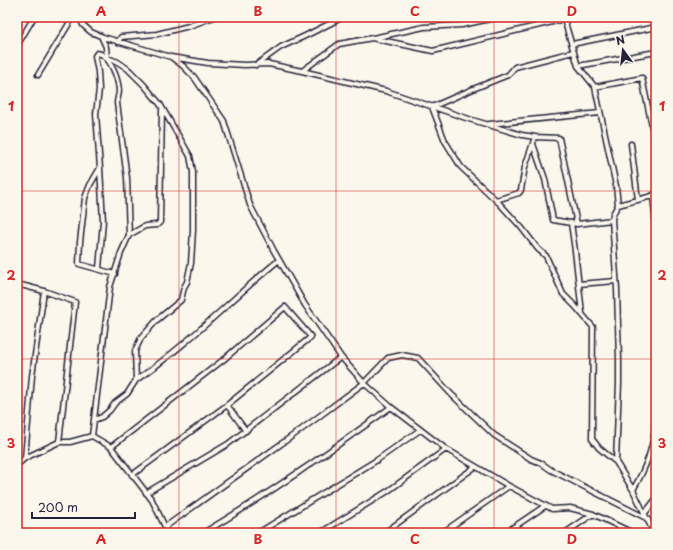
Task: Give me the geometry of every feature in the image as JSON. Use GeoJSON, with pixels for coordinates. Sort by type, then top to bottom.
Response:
{"type":"FeatureCollection","features":[{"type":"Feature","properties":{"kind":"street"},"geometry":{"type":"LineString","coordinates":[[18,44],[34,17]]}},
{"type":"Feature","properties":{"kind":"street"},"geometry":{"type":"LineString","coordinates":[[38,75],[73,17]]}},
{"type":"Feature","properties":{"kind":"street"},"geometry":{"type":"LineString","coordinates":[[80,17],[83,25],[91,32],[118,42],[171,57],[208,63],[245,65],[269,64],[386,91],[522,135],[559,138],[577,224]]}},
{"type":"Feature","properties":{"kind":"street"},"geometry":{"type":"LineString","coordinates":[[118,42],[121,37],[157,34],[189,26],[214,17]]}},
{"type":"Feature","properties":{"kind":"street"},"geometry":{"type":"LineString","coordinates":[[256,65],[281,47],[343,17]]}},
{"type":"Feature","properties":{"kind":"street"},"geometry":{"type":"LineString","coordinates":[[302,71],[339,44],[424,27],[462,26],[499,17]]}},
{"type":"Feature","properties":{"kind":"street"},"geometry":{"type":"LineString","coordinates":[[372,38],[433,51],[573,17]]}},
{"type":"Feature","properties":{"kind":"street"},"geometry":{"type":"LineString","coordinates":[[564,19],[578,66],[595,88],[616,186],[618,205],[613,214],[612,220],[616,281],[619,383],[616,462]]}},
{"type":"Feature","properties":{"kind":"street"},"geometry":{"type":"LineString","coordinates":[[572,44],[656,27]]}},
{"type":"Feature","properties":{"kind":"street"},"geometry":{"type":"LineString","coordinates":[[92,436],[110,288],[121,253],[129,235],[127,178],[117,103],[119,91],[114,70],[107,58],[106,47],[101,36]]}},
{"type":"Feature","properties":{"kind":"street"},"geometry":{"type":"LineString","coordinates":[[432,107],[473,88],[508,75],[515,67],[573,52]]}},
{"type":"Feature","properties":{"kind":"street"},"geometry":{"type":"LineString","coordinates":[[578,66],[656,52]]}},
{"type":"Feature","properties":{"kind":"street"},"geometry":{"type":"LineString","coordinates":[[99,269],[103,221],[96,114],[99,89],[95,56],[100,53],[128,69],[144,85],[162,108],[190,156],[193,172],[193,230],[191,263],[187,282],[180,300],[157,320],[141,338],[135,351],[136,380]]}},
{"type":"Feature","properties":{"kind":"street"},"geometry":{"type":"LineString","coordinates":[[171,57],[194,77],[224,121],[250,205],[279,260],[305,306],[341,357],[364,383],[390,407],[420,430],[475,467],[552,509],[570,508],[593,514],[632,533]]}},
{"type":"Feature","properties":{"kind":"street"},"geometry":{"type":"LineString","coordinates":[[595,88],[642,78],[656,146]]}},
{"type":"Feature","properties":{"kind":"street"},"geometry":{"type":"LineString","coordinates":[[432,107],[445,141],[461,166],[496,200],[521,227],[538,249],[546,256],[563,294],[582,313],[592,327],[592,439],[599,448],[616,462],[634,490],[654,533]]}},
{"type":"Feature","properties":{"kind":"street"},"geometry":{"type":"LineString","coordinates":[[129,235],[141,228],[157,225],[160,222],[162,108]]}},
{"type":"Feature","properties":{"kind":"street"},"geometry":{"type":"LineString","coordinates":[[486,124],[600,113]]}},
{"type":"Feature","properties":{"kind":"street"},"geometry":{"type":"LineString","coordinates":[[496,200],[519,193],[521,190],[525,167],[535,137]]}},
{"type":"Feature","properties":{"kind":"street"},"geometry":{"type":"LineString","coordinates":[[533,144],[545,179],[553,220],[577,224],[612,220]]}},
{"type":"Feature","properties":{"kind":"street"},"geometry":{"type":"LineString","coordinates":[[631,144],[638,200]]}},
{"type":"Feature","properties":{"kind":"street"},"geometry":{"type":"LineString","coordinates":[[100,168],[90,185],[85,198],[78,261],[79,264],[115,274]]}},
{"type":"Feature","properties":{"kind":"street"},"geometry":{"type":"LineString","coordinates":[[618,205],[655,195],[656,226]]}},
{"type":"Feature","properties":{"kind":"street"},"geometry":{"type":"LineString","coordinates":[[571,222],[582,313]]}},
{"type":"Feature","properties":{"kind":"street"},"geometry":{"type":"LineString","coordinates":[[94,420],[107,414],[115,403],[127,394],[136,380],[159,365],[252,282],[279,260]]}},
{"type":"Feature","properties":{"kind":"street"},"geometry":{"type":"LineString","coordinates":[[579,284],[616,281]]}},
{"type":"Feature","properties":{"kind":"street"},"geometry":{"type":"LineString","coordinates":[[17,284],[44,291],[75,302],[59,442]]}},
{"type":"Feature","properties":{"kind":"street"},"geometry":{"type":"LineString","coordinates":[[25,458],[32,376],[44,291]]}},
{"type":"Feature","properties":{"kind":"street"},"geometry":{"type":"LineString","coordinates":[[111,447],[223,360],[286,307],[311,337],[227,406],[132,475]]}},
{"type":"Feature","properties":{"kind":"street"},"geometry":{"type":"LineString","coordinates":[[165,527],[364,383],[388,358],[402,355],[418,358],[451,394],[494,435],[530,459],[541,463],[551,470],[648,519]]}},
{"type":"Feature","properties":{"kind":"street"},"geometry":{"type":"LineString","coordinates":[[146,493],[228,444],[341,357]]}},
{"type":"Feature","properties":{"kind":"street"},"geometry":{"type":"LineString","coordinates":[[227,406],[246,431]]}},
{"type":"Feature","properties":{"kind":"street"},"geometry":{"type":"LineString","coordinates":[[203,533],[232,516],[390,407]]}},
{"type":"Feature","properties":{"kind":"street"},"geometry":{"type":"LineString","coordinates":[[634,490],[651,452],[656,418]]}},
{"type":"Feature","properties":{"kind":"street"},"geometry":{"type":"LineString","coordinates":[[258,533],[377,460],[420,430]]}},
{"type":"Feature","properties":{"kind":"street"},"geometry":{"type":"LineString","coordinates":[[17,465],[25,458],[59,442],[70,442],[92,436],[111,447],[152,500],[168,533]]}},
{"type":"Feature","properties":{"kind":"street"},"geometry":{"type":"LineString","coordinates":[[320,533],[388,491],[446,448]]}},
{"type":"Feature","properties":{"kind":"street"},"geometry":{"type":"LineString","coordinates":[[384,533],[475,467]]}},
{"type":"Feature","properties":{"kind":"street"},"geometry":{"type":"LineString","coordinates":[[442,533],[509,486]]}},
{"type":"Feature","properties":{"kind":"street"},"geometry":{"type":"LineString","coordinates":[[644,513],[656,499]]}},
{"type":"Feature","properties":{"kind":"street"},"geometry":{"type":"LineString","coordinates":[[505,533],[545,506]]}},
{"type":"Feature","properties":{"kind":"street"},"geometry":{"type":"LineString","coordinates":[[565,533],[593,514]]}}]}
